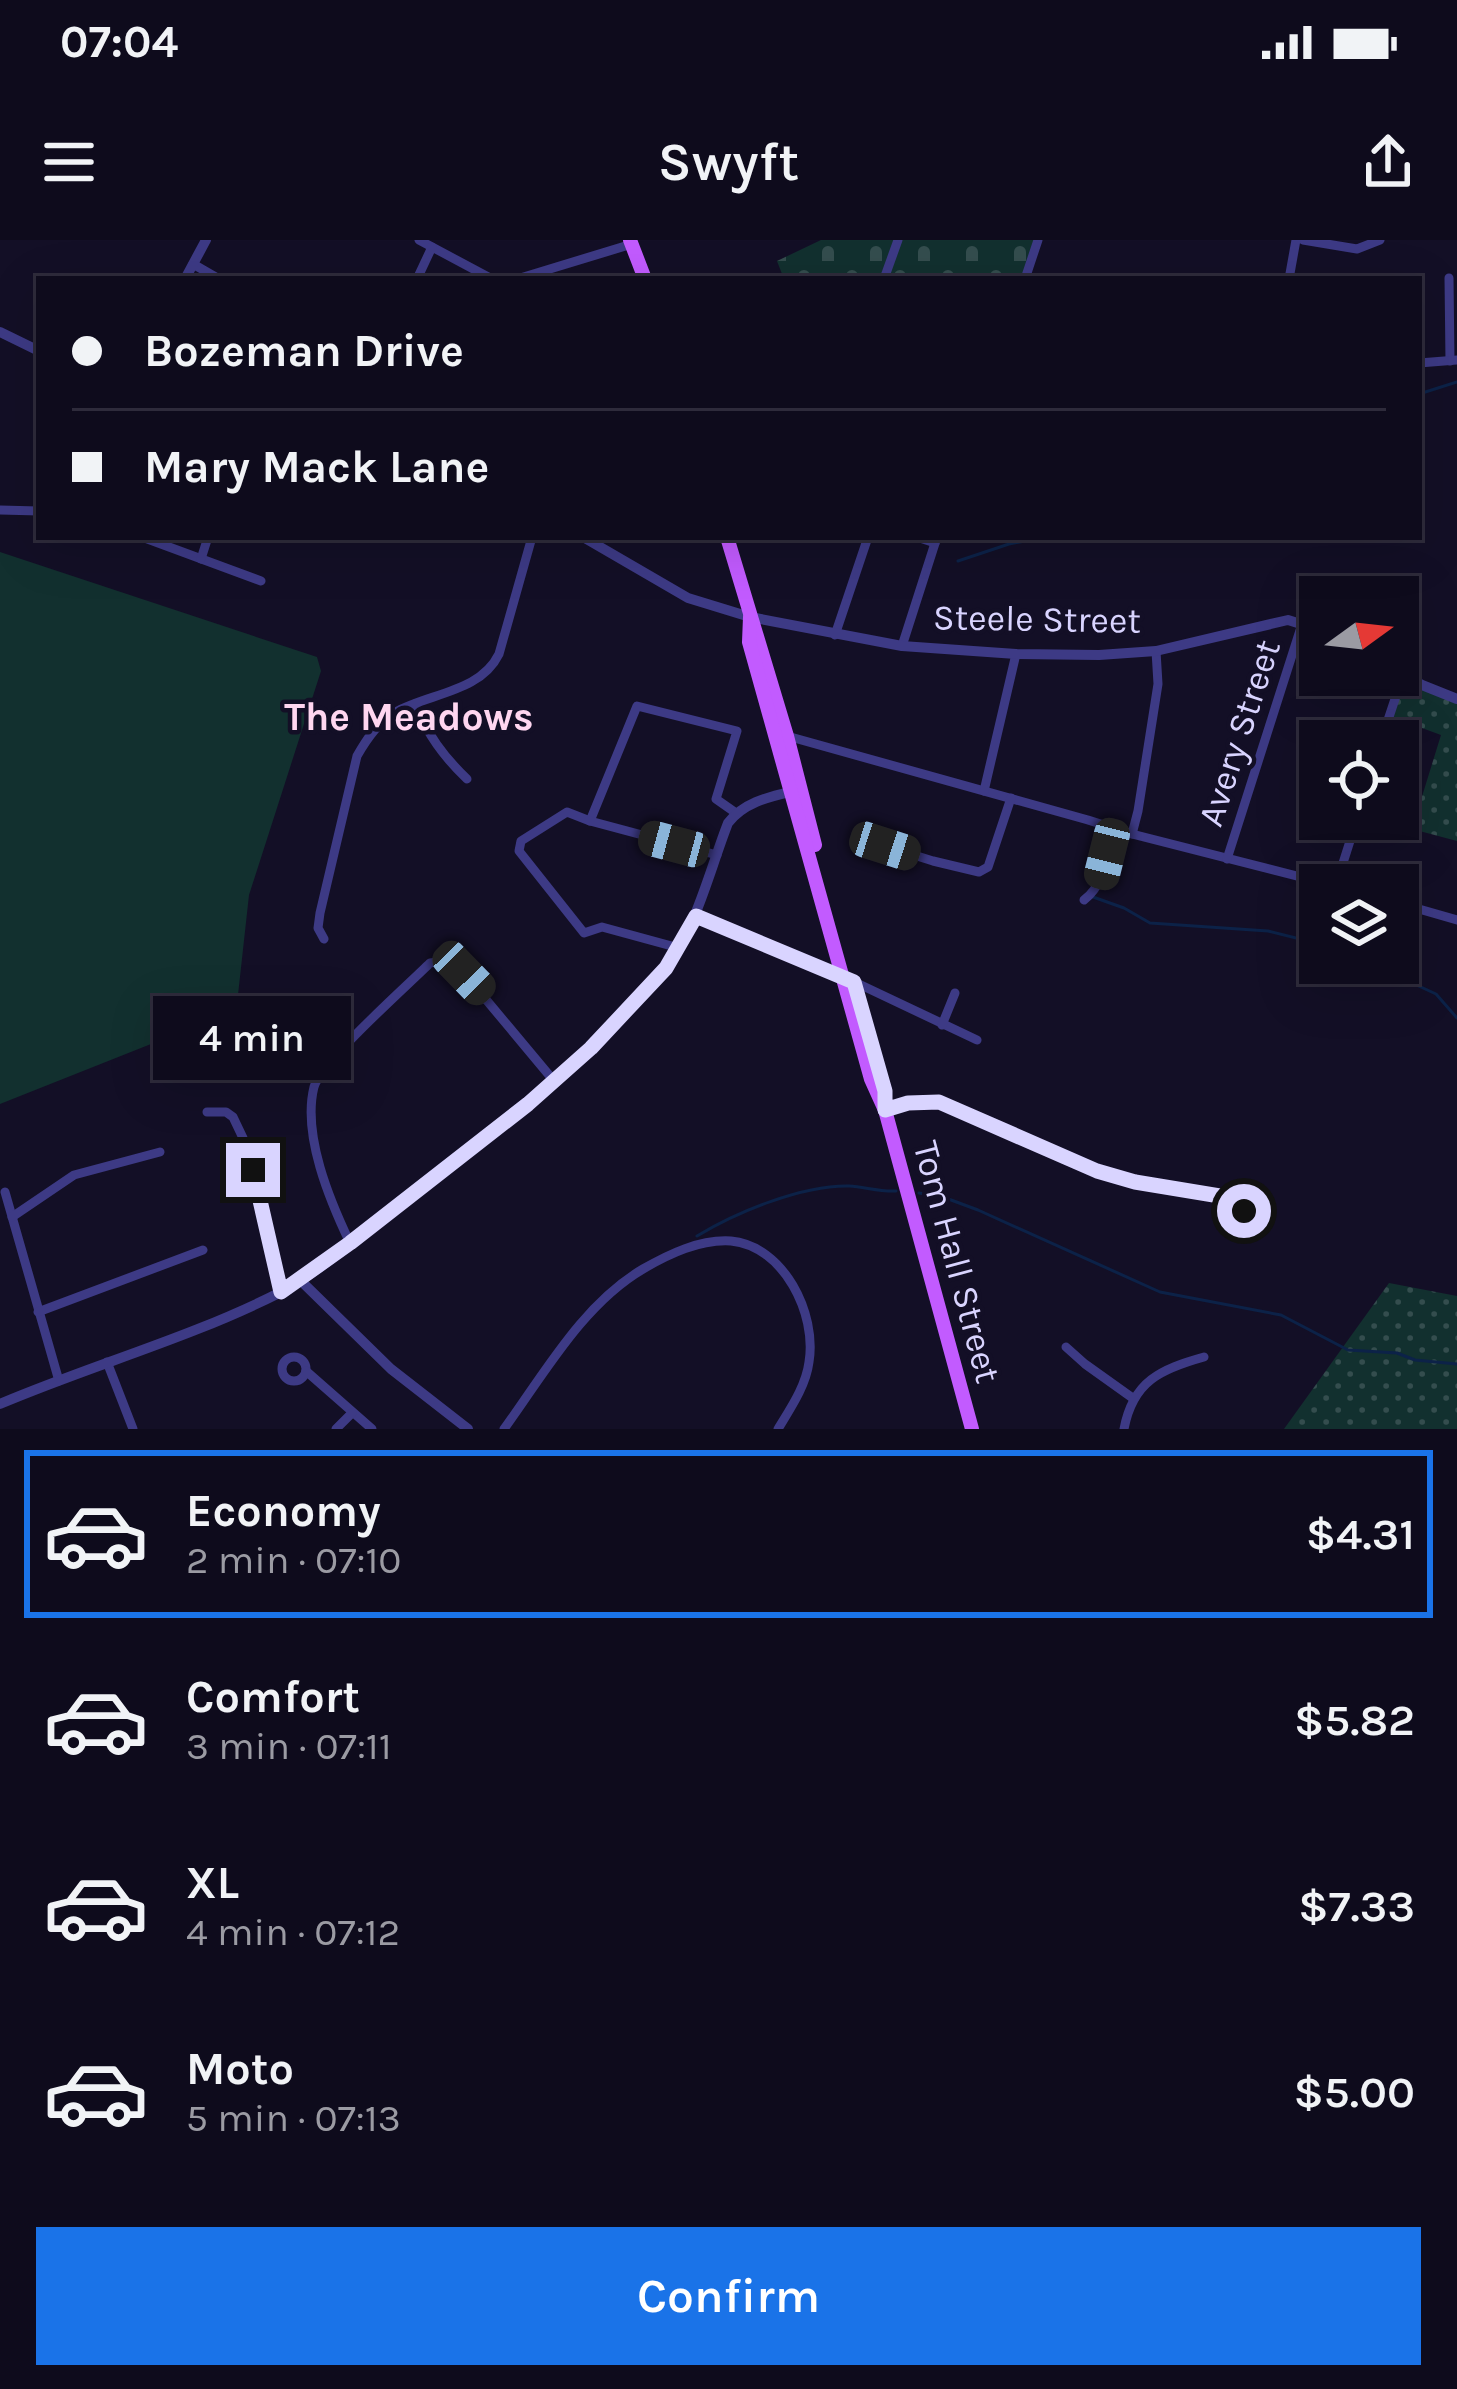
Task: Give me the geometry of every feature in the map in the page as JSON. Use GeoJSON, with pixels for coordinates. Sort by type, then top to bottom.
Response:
{"type":"FeatureCollection","features":[{"type":"Feature","properties":{"kind":"main road"},"geometry":{"type":"LineString","coordinates":[[631,242],[644,276]]}},
{"type":"Feature","properties":{"kind":"main road","name":"Tom Hall Street"},"geometry":{"type":"LineString","coordinates":[[728,540],[787,736],[795,791]]}},
{"type":"Feature","properties":{"kind":"main road","name":"Tom Hall Street"},"geometry":{"type":"LineString","coordinates":[[750,616],[749,643],[885,1091],[885,1110],[972,1429]]}},
{"type":"Feature","properties":{"kind":"street"},"geometry":{"type":"LineString","coordinates":[[187,276],[206,240]]}},
{"type":"Feature","properties":{"kind":"street"},"geometry":{"type":"LineString","coordinates":[[419,240],[486,276]]}},
{"type":"Feature","properties":{"kind":"street"},"geometry":{"type":"LineString","coordinates":[[885,276],[898,240]]}},
{"type":"Feature","properties":{"kind":"street"},"geometry":{"type":"LineString","coordinates":[[1026,276],[1038,240]]}},
{"type":"Feature","properties":{"kind":"street"},"geometry":{"type":"LineString","coordinates":[[1290,276],[1299,240],[1357,249],[1380,240]]}},
{"type":"Feature","properties":{"kind":"street"},"geometry":{"type":"LineString","coordinates":[[526,276],[631,242]]}},
{"type":"Feature","properties":{"kind":"street"},"geometry":{"type":"LineString","coordinates":[[418,276],[432,247]]}},
{"type":"Feature","properties":{"kind":"street"},"geometry":{"type":"LineString","coordinates":[[194,264],[214,276]]}},
{"type":"Feature","properties":{"kind":"street"},"geometry":{"type":"LineString","coordinates":[[1422,363],[1454,361],[1449,278]]}},
{"type":"Feature","properties":{"kind":"street"},"geometry":{"type":"LineString","coordinates":[[0,332],[36,350]]}},
{"type":"Feature","properties":{"kind":"street"},"geometry":{"type":"LineString","coordinates":[[0,510],[36,511]]}},
{"type":"Feature","properties":{"kind":"street"},"geometry":{"type":"LineString","coordinates":[[150,540],[261,581]]}},
{"type":"Feature","properties":{"kind":"street"},"geometry":{"type":"LineString","coordinates":[[201,559],[207,540]]}},
{"type":"Feature","properties":{"kind":"street"},"geometry":{"type":"LineString","coordinates":[[323,939],[318,928],[320,913],[357,756],[375,728],[392,714],[491,670],[531,540]]}},
{"type":"Feature","properties":{"kind":"street","name":"Steele Street"},"geometry":{"type":"LineString","coordinates":[[588,540],[688,598],[750,616],[902,646],[1053,656],[1156,651],[1263,624],[1299,623]]}},
{"type":"Feature","properties":{"kind":"street"},"geometry":{"type":"LineString","coordinates":[[835,635],[867,540]]}},
{"type":"Feature","properties":{"kind":"street"},"geometry":{"type":"LineString","coordinates":[[902,646],[936,540]]}},
{"type":"Feature","properties":{"kind":"street","name":"Avery Street"},"geometry":{"type":"LineString","coordinates":[[1226,859],[1299,633]]}},
{"type":"Feature","properties":{"kind":"street"},"geometry":{"type":"LineString","coordinates":[[1132,834],[1158,684],[1156,651]]}},
{"type":"Feature","properties":{"kind":"street"},"geometry":{"type":"LineString","coordinates":[[984,791],[1016,654]]}},
{"type":"Feature","properties":{"kind":"street"},"geometry":{"type":"LineString","coordinates":[[1419,682],[1457,699]]}},
{"type":"Feature","properties":{"kind":"street"},"geometry":{"type":"LineString","coordinates":[[415,704],[438,748],[467,779]]}},
{"type":"Feature","properties":{"kind":"street"},"geometry":{"type":"LineString","coordinates":[[590,821],[637,706],[737,731],[716,799],[736,813]]}},
{"type":"Feature","properties":{"kind":"street"},"geometry":{"type":"LineString","coordinates":[[787,736],[1299,877]]}},
{"type":"Feature","properties":{"kind":"street"},"geometry":{"type":"LineString","coordinates":[[0,1403],[206,1326],[281,1292],[350,1243],[554,1081],[632,1006],[679,948],[736,813],[747,805],[795,791]]}},
{"type":"Feature","properties":{"kind":"street"},"geometry":{"type":"LineString","coordinates":[[885,846],[980,872],[988,867],[1011,798]]}},
{"type":"Feature","properties":{"kind":"street"},"geometry":{"type":"LineString","coordinates":[[679,948],[602,927],[584,933],[519,851],[521,841],[567,812],[717,855]]}},
{"type":"Feature","properties":{"kind":"street"},"geometry":{"type":"LineString","coordinates":[[1084,900],[1100,880],[1114,828]]}},
{"type":"Feature","properties":{"kind":"street"},"geometry":{"type":"LineString","coordinates":[[1419,909],[1457,920]]}},
{"type":"Feature","properties":{"kind":"street"},"geometry":{"type":"LineString","coordinates":[[696,916],[849,979],[977,1040]]}},
{"type":"Feature","properties":{"kind":"street"},"geometry":{"type":"LineString","coordinates":[[350,1243],[321,1173],[312,1113],[314,1084],[329,1063],[430,963],[458,966],[554,1081]]}},
{"type":"Feature","properties":{"kind":"street"},"geometry":{"type":"LineString","coordinates":[[942,1025],[956,993]]}},
{"type":"Feature","properties":{"kind":"street"},"geometry":{"type":"LineString","coordinates":[[885,1110],[939,1102],[1097,1171],[1232,1199]]}},
{"type":"Feature","properties":{"kind":"street"},"geometry":{"type":"LineString","coordinates":[[207,1112],[226,1112],[243,1138],[281,1292]]}},
{"type":"Feature","properties":{"kind":"street"},"geometry":{"type":"LineString","coordinates":[[12,1217],[74,1175],[160,1152]]}},
{"type":"Feature","properties":{"kind":"street"},"geometry":{"type":"LineString","coordinates":[[5,1192],[59,1381]]}},
{"type":"Feature","properties":{"kind":"street"},"geometry":{"type":"LineString","coordinates":[[504,1429],[593,1307],[640,1271],[676,1253],[705,1242],[735,1241],[760,1252],[785,1272],[809,1331],[809,1363],[795,1402],[778,1429]]}},
{"type":"Feature","properties":{"kind":"street"},"geometry":{"type":"LineString","coordinates":[[38,1312],[202,1250]]}},
{"type":"Feature","properties":{"kind":"street"},"geometry":{"type":"LineString","coordinates":[[300,1280],[391,1369],[469,1429]]}},
{"type":"Feature","properties":{"kind":"street"},"geometry":{"type":"LineString","coordinates":[[1066,1347],[1134,1399]]}},
{"type":"Feature","properties":{"kind":"street"},"geometry":{"type":"LineString","coordinates":[[1124,1429],[1127,1413],[1148,1379],[1204,1357]]}},
{"type":"Feature","properties":{"kind":"street"},"geometry":{"type":"LineString","coordinates":[[107,1362],[133,1429]]}},
{"type":"Feature","properties":{"kind":"street"},"geometry":{"type":"LineString","coordinates":[[306,1371],[372,1429]]}},
{"type":"Feature","properties":{"kind":"street"},"geometry":{"type":"LineString","coordinates":[[336,1429],[352,1413]]}},
{"type":"Feature","properties":{"kind":"green space"},"geometry":{"type":"Polygon","coordinates":[[[821,240],[1037,240],[1025,276],[783,276],[777,261],[821,240]]]}},
{"type":"Feature","properties":{"kind":"green space"},"geometry":{"type":"Polygon","coordinates":[[[0,552],[317,657],[321,671],[249,895],[237,1004],[224,1015],[0,1104],[0,552]]]}},
{"type":"Feature","properties":{"kind":"green space"},"geometry":{"type":"Polygon","coordinates":[[[1419,686],[1457,703],[1457,841],[1419,831],[1419,806],[1441,735],[1419,727],[1419,720],[1392,717],[1399,696],[1419,696],[1419,686]]]}},
{"type":"Feature","properties":{"kind":"green space"},"geometry":{"type":"Polygon","coordinates":[[[1389,1283],[1457,1296],[1457,1429],[1284,1429],[1389,1283]]]}},
{"type":"Feature","properties":{"kind":"waterway"},"geometry":{"type":"LineString","coordinates":[[1422,393],[1457,382]]}},
{"type":"Feature","properties":{"kind":"waterway"},"geometry":{"type":"LineString","coordinates":[[958,561],[1030,540]]}},
{"type":"Feature","properties":{"kind":"waterway"},"geometry":{"type":"LineString","coordinates":[[1093,897],[1150,923],[1268,931],[1299,939]]}},
{"type":"Feature","properties":{"kind":"waterway"},"geometry":{"type":"LineString","coordinates":[[1414,984],[1436,994],[1457,1018]]}},
{"type":"Feature","properties":{"kind":"waterway"},"geometry":{"type":"LineString","coordinates":[[697,1236],[750,1209],[811,1190],[849,1186],[896,1191]]}},
{"type":"Feature","properties":{"kind":"waterway"},"geometry":{"type":"LineString","coordinates":[[919,1193],[978,1210],[1160,1292],[1281,1315],[1348,1350],[1457,1364]]}},
{"type":"Feature","properties":{"kind":"district","name":"The Meadows"},"geometry":{"type":"Point","coordinates":[409,717]}},
{"type":"Feature","properties":{"kind":"route"},"geometry":{"type":"LineString","coordinates":[[253,1170],[281,1292],[528,1104],[591,1048],[666,968],[696,916],[854,982],[885,1091],[885,1110],[939,1102],[1097,1171],[1238,1199],[1244,1211]]}}]}
